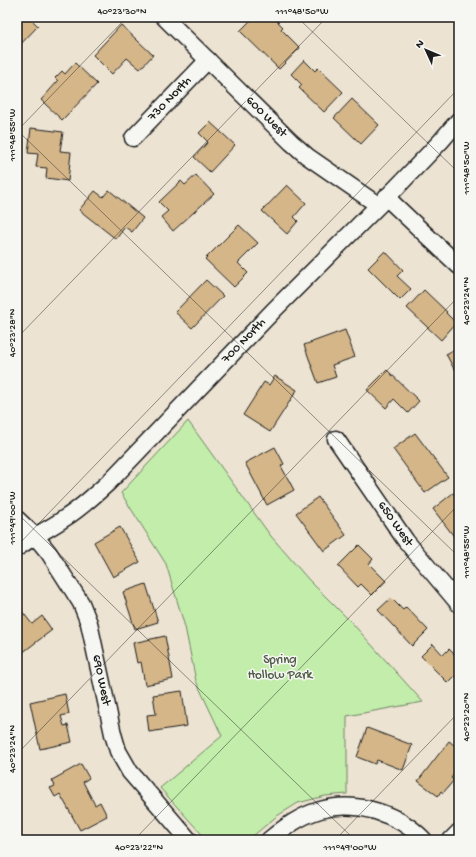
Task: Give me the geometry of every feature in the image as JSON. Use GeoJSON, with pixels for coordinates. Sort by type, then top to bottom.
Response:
{"type":"FeatureCollection","features":[{"type":"Feature","properties":{"kind":"street","name":"600 West"},"geometry":{"type":"LineString","coordinates":[[164,17],[301,151],[382,201],[459,266]]}},
{"type":"Feature","properties":{"kind":"street","name":"730 North"},"geometry":{"type":"LineString","coordinates":[[132,138],[208,60]]}},
{"type":"Feature","properties":{"kind":"street","name":"700 North"},"geometry":{"type":"LineString","coordinates":[[17,548],[67,517],[109,482],[274,310],[442,141],[459,120]]}},
{"type":"Feature","properties":{"kind":"street","name":"650 West"},"geometry":{"type":"LineString","coordinates":[[336,440],[406,541],[459,604]]}},
{"type":"Feature","properties":{"kind":"street","name":"690 West"},"geometry":{"type":"LineString","coordinates":[[17,519],[35,536],[65,576],[87,616],[113,734],[118,750],[130,772],[189,840]]}},
{"type":"Feature","properties":{"kind":"street"},"geometry":{"type":"LineString","coordinates":[[270,840],[288,825],[304,816],[320,810],[338,807],[354,807],[383,813],[410,827],[424,840]]}},
{"type":"Feature","properties":{"kind":"street"},"geometry":{"type":"LineString","coordinates":[[451,840],[459,832]]}},
{"type":"Feature","properties":{"kind":"green space","name":"Spring Hollow Park"},"geometry":{"type":"Polygon","coordinates":[[[188,421],[270,535],[308,579],[352,623],[423,702],[347,716],[347,794],[325,796],[298,803],[277,816],[248,840],[207,840],[160,788],[222,736],[196,681],[185,627],[166,564],[121,493],[188,421]]]}},
{"type":"Feature","properties":{"kind":"building"},"geometry":{"type":"Polygon","coordinates":[[[17,17],[29,17],[38,26],[17,48],[17,17]]]}},
{"type":"Feature","properties":{"kind":"building"},"geometry":{"type":"Polygon","coordinates":[[[254,17],[273,17],[283,27],[281,29],[300,48],[279,69],[240,31],[254,17]]]}},
{"type":"Feature","properties":{"kind":"building"},"geometry":{"type":"Polygon","coordinates":[[[121,25],[153,55],[140,69],[127,58],[112,74],[93,55],[121,25]]]}},
{"type":"Feature","properties":{"kind":"building"},"geometry":{"type":"Polygon","coordinates":[[[304,60],[315,71],[318,68],[343,92],[324,112],[299,88],[302,85],[291,74],[304,60]]]}},
{"type":"Feature","properties":{"kind":"building"},"geometry":{"type":"Polygon","coordinates":[[[75,63],[97,84],[62,120],[41,100],[58,81],[55,78],[62,71],[65,74],[75,63]]]}},
{"type":"Feature","properties":{"kind":"building"},"geometry":{"type":"Polygon","coordinates":[[[352,99],[379,125],[361,144],[334,118],[352,99]]]}},
{"type":"Feature","properties":{"kind":"building"},"geometry":{"type":"Polygon","coordinates":[[[210,122],[235,145],[210,172],[194,157],[208,142],[199,133],[210,122]]]}},
{"type":"Feature","properties":{"kind":"building"},"geometry":{"type":"Polygon","coordinates":[[[31,128],[63,132],[60,151],[71,152],[68,181],[46,178],[47,168],[36,167],[38,154],[28,153],[31,128]]]}},
{"type":"Feature","properties":{"kind":"building"},"geometry":{"type":"Polygon","coordinates":[[[196,175],[214,194],[173,231],[161,217],[168,211],[159,202],[181,181],[185,185],[196,175]]]}},
{"type":"Feature","properties":{"kind":"building"},"geometry":{"type":"Polygon","coordinates":[[[287,185],[306,203],[294,217],[298,221],[287,234],[262,211],[287,185]]]}},
{"type":"Feature","properties":{"kind":"building"},"geometry":{"type":"Polygon","coordinates":[[[109,190],[143,218],[132,232],[125,227],[116,239],[79,210],[95,191],[103,197],[109,190]]]}},
{"type":"Feature","properties":{"kind":"building"},"geometry":{"type":"Polygon","coordinates":[[[239,225],[258,243],[238,263],[248,273],[234,287],[205,259],[239,225]]]}},
{"type":"Feature","properties":{"kind":"building"},"geometry":{"type":"Polygon","coordinates":[[[385,251],[403,270],[397,276],[411,289],[400,300],[368,268],[385,251]]]}},
{"type":"Feature","properties":{"kind":"building"},"geometry":{"type":"Polygon","coordinates":[[[206,280],[223,296],[192,328],[175,312],[206,280]]]}},
{"type":"Feature","properties":{"kind":"building"},"geometry":{"type":"Polygon","coordinates":[[[424,290],[456,323],[441,340],[407,308],[424,290]]]}},
{"type":"Feature","properties":{"kind":"building"},"geometry":{"type":"Polygon","coordinates":[[[345,330],[355,357],[332,365],[336,377],[318,383],[304,345],[345,330]]]}},
{"type":"Feature","properties":{"kind":"building"},"geometry":{"type":"Polygon","coordinates":[[[459,347],[459,369],[458,367],[454,369],[446,354],[459,347]]]}},
{"type":"Feature","properties":{"kind":"building"},"geometry":{"type":"Polygon","coordinates":[[[387,370],[419,401],[408,413],[394,399],[386,408],[367,390],[387,370]]]}},
{"type":"Feature","properties":{"kind":"building"},"geometry":{"type":"Polygon","coordinates":[[[275,376],[297,390],[270,432],[243,415],[264,382],[269,385],[275,376]]]}},
{"type":"Feature","properties":{"kind":"building"},"geometry":{"type":"Polygon","coordinates":[[[415,433],[448,477],[425,493],[393,449],[415,433]]]}},
{"type":"Feature","properties":{"kind":"building"},"geometry":{"type":"Polygon","coordinates":[[[275,447],[284,464],[281,466],[294,490],[267,505],[245,463],[275,447]]]}},
{"type":"Feature","properties":{"kind":"building"},"geometry":{"type":"Polygon","coordinates":[[[453,493],[459,501],[459,543],[433,509],[453,493]]]}},
{"type":"Feature","properties":{"kind":"building"},"geometry":{"type":"Polygon","coordinates":[[[318,497],[346,535],[324,551],[296,513],[318,497]]]}},
{"type":"Feature","properties":{"kind":"building"},"geometry":{"type":"Polygon","coordinates":[[[120,527],[140,562],[113,577],[94,542],[120,527]]]}},
{"type":"Feature","properties":{"kind":"building"},"geometry":{"type":"Polygon","coordinates":[[[359,545],[373,559],[369,564],[386,581],[372,595],[361,584],[358,587],[338,566],[359,545]]]}},
{"type":"Feature","properties":{"kind":"building"},"geometry":{"type":"Polygon","coordinates":[[[146,584],[158,622],[135,629],[123,592],[146,584]]]}},
{"type":"Feature","properties":{"kind":"building"},"geometry":{"type":"Polygon","coordinates":[[[391,598],[403,610],[406,607],[428,630],[412,646],[378,610],[391,598]]]}},
{"type":"Feature","properties":{"kind":"building"},"geometry":{"type":"Polygon","coordinates":[[[17,605],[32,624],[42,616],[52,630],[22,653],[17,646],[17,605]]]}},
{"type":"Feature","properties":{"kind":"building"},"geometry":{"type":"Polygon","coordinates":[[[165,636],[173,679],[145,685],[141,662],[137,663],[133,643],[165,636]]]}},
{"type":"Feature","properties":{"kind":"building"},"geometry":{"type":"Polygon","coordinates":[[[433,644],[443,655],[449,649],[459,659],[459,672],[448,683],[421,656],[433,644]]]}},
{"type":"Feature","properties":{"kind":"building"},"geometry":{"type":"Polygon","coordinates":[[[182,691],[187,726],[149,732],[147,715],[156,714],[153,695],[182,691]]]}},
{"type":"Feature","properties":{"kind":"building"},"geometry":{"type":"Polygon","coordinates":[[[65,694],[69,714],[61,716],[64,726],[68,725],[72,742],[40,749],[30,702],[65,694]]]}},
{"type":"Feature","properties":{"kind":"building"},"geometry":{"type":"Polygon","coordinates":[[[367,728],[412,745],[403,770],[377,760],[375,764],[357,757],[367,728]]]}},
{"type":"Feature","properties":{"kind":"building"},"geometry":{"type":"Polygon","coordinates":[[[449,741],[459,749],[459,775],[458,776],[455,773],[451,778],[454,780],[443,793],[441,791],[438,796],[418,781],[449,741]]]}},
{"type":"Feature","properties":{"kind":"building"},"geometry":{"type":"Polygon","coordinates":[[[81,764],[89,778],[83,782],[95,805],[100,802],[107,816],[80,830],[60,794],[55,797],[50,788],[55,786],[52,780],[81,764]]]}}]}
